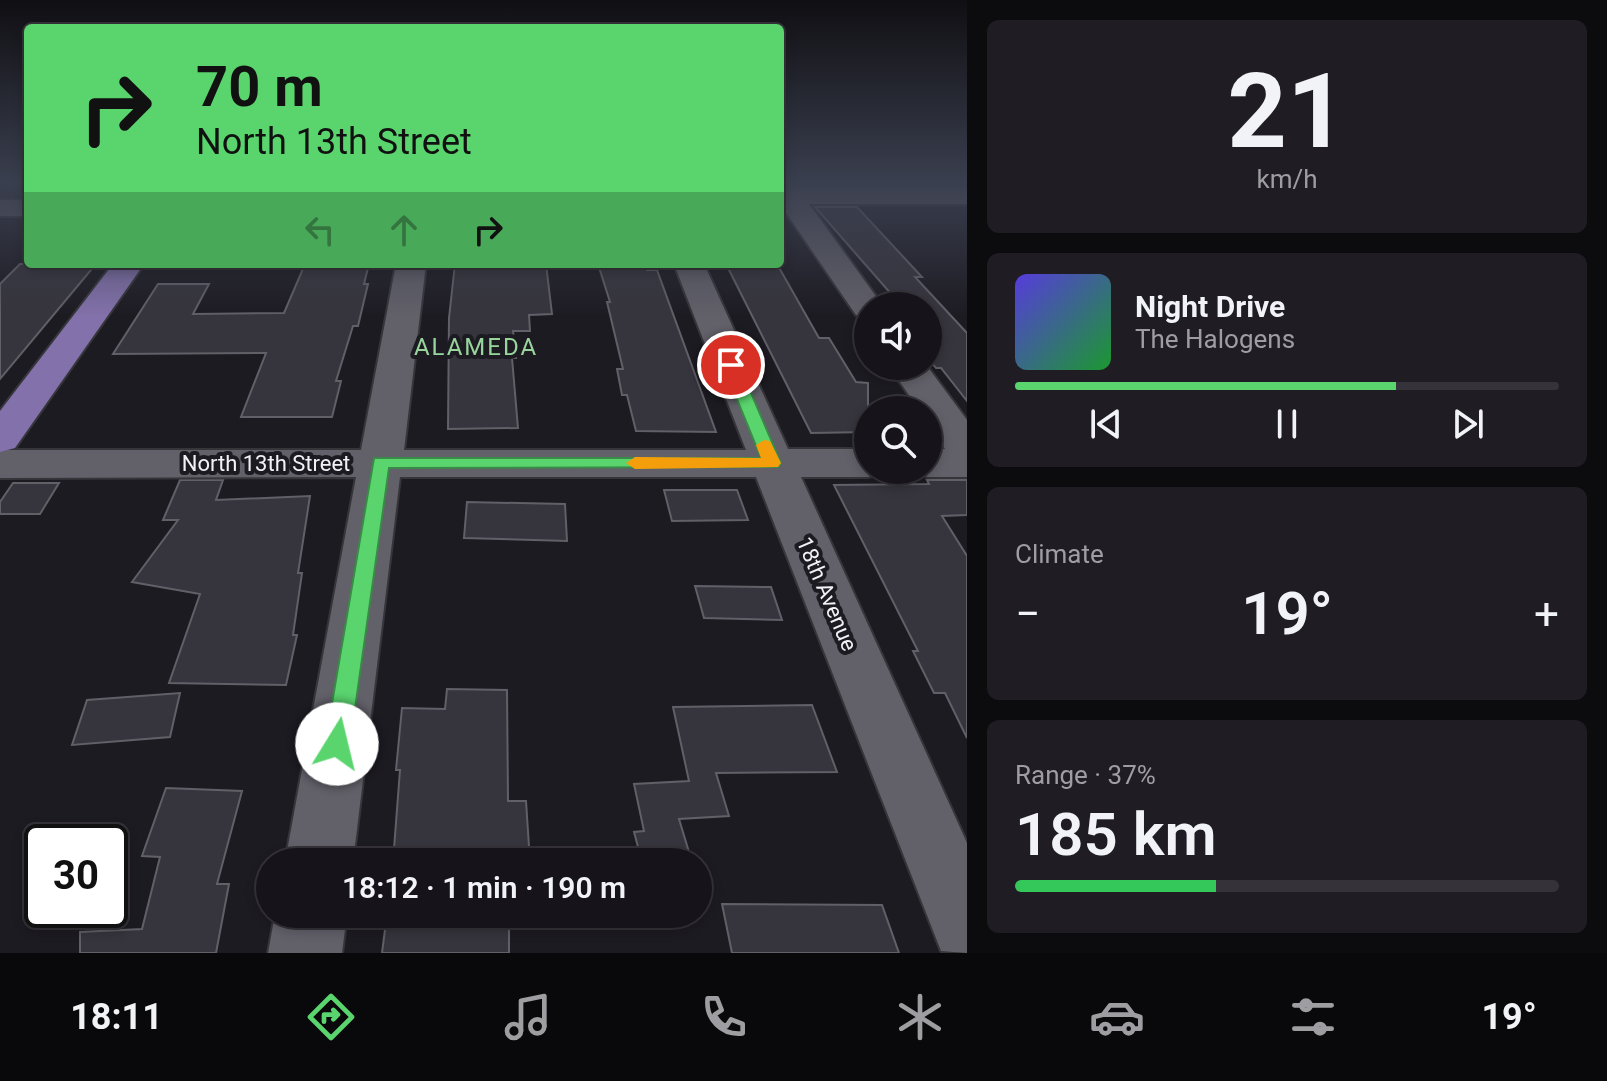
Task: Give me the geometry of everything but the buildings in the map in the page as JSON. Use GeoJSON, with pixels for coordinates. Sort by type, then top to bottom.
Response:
{"type":"FeatureCollection","features":[{"type":"Feature","properties":{"kind":"main road"},"geometry":{"type":"LineString","coordinates":[[0,439],[126,268]]}},
{"type":"Feature","properties":{"kind":"street"},"geometry":{"type":"LineString","coordinates":[[810,227],[856,292]]}},
{"type":"Feature","properties":{"kind":"street"},"geometry":{"type":"LineString","coordinates":[[321,848],[410,268]]}},
{"type":"Feature","properties":{"kind":"street","name":"18th Avenue"},"geometry":{"type":"LineString","coordinates":[[691,268],[967,925]]}},
{"type":"Feature","properties":{"kind":"street"},"geometry":{"type":"LineString","coordinates":[[918,380],[967,450]]}},
{"type":"Feature","properties":{"kind":"street","name":"North 13th Street"},"geometry":{"type":"LineString","coordinates":[[0,464],[854,463]]}},
{"type":"Feature","properties":{"kind":"street"},"geometry":{"type":"LineString","coordinates":[[942,463],[967,463]]}},
{"type":"Feature","properties":{"kind":"street"},"geometry":{"type":"LineString","coordinates":[[305,953],[309,928]]}},
{"type":"Feature","properties":{"kind":"slow traffic"},"geometry":{"type":"LineString","coordinates":[[635,463],[772,463],[764,445]]}},
{"type":"Feature","properties":{"kind":"district","name":"ALAMEDA"},"geometry":{"type":"Point","coordinates":[476,347]}},
{"type":"Feature","properties":{"kind":"route"},"geometry":{"type":"LineString","coordinates":[[337,744],[380,462],[772,463],[731,365]]}}]}
